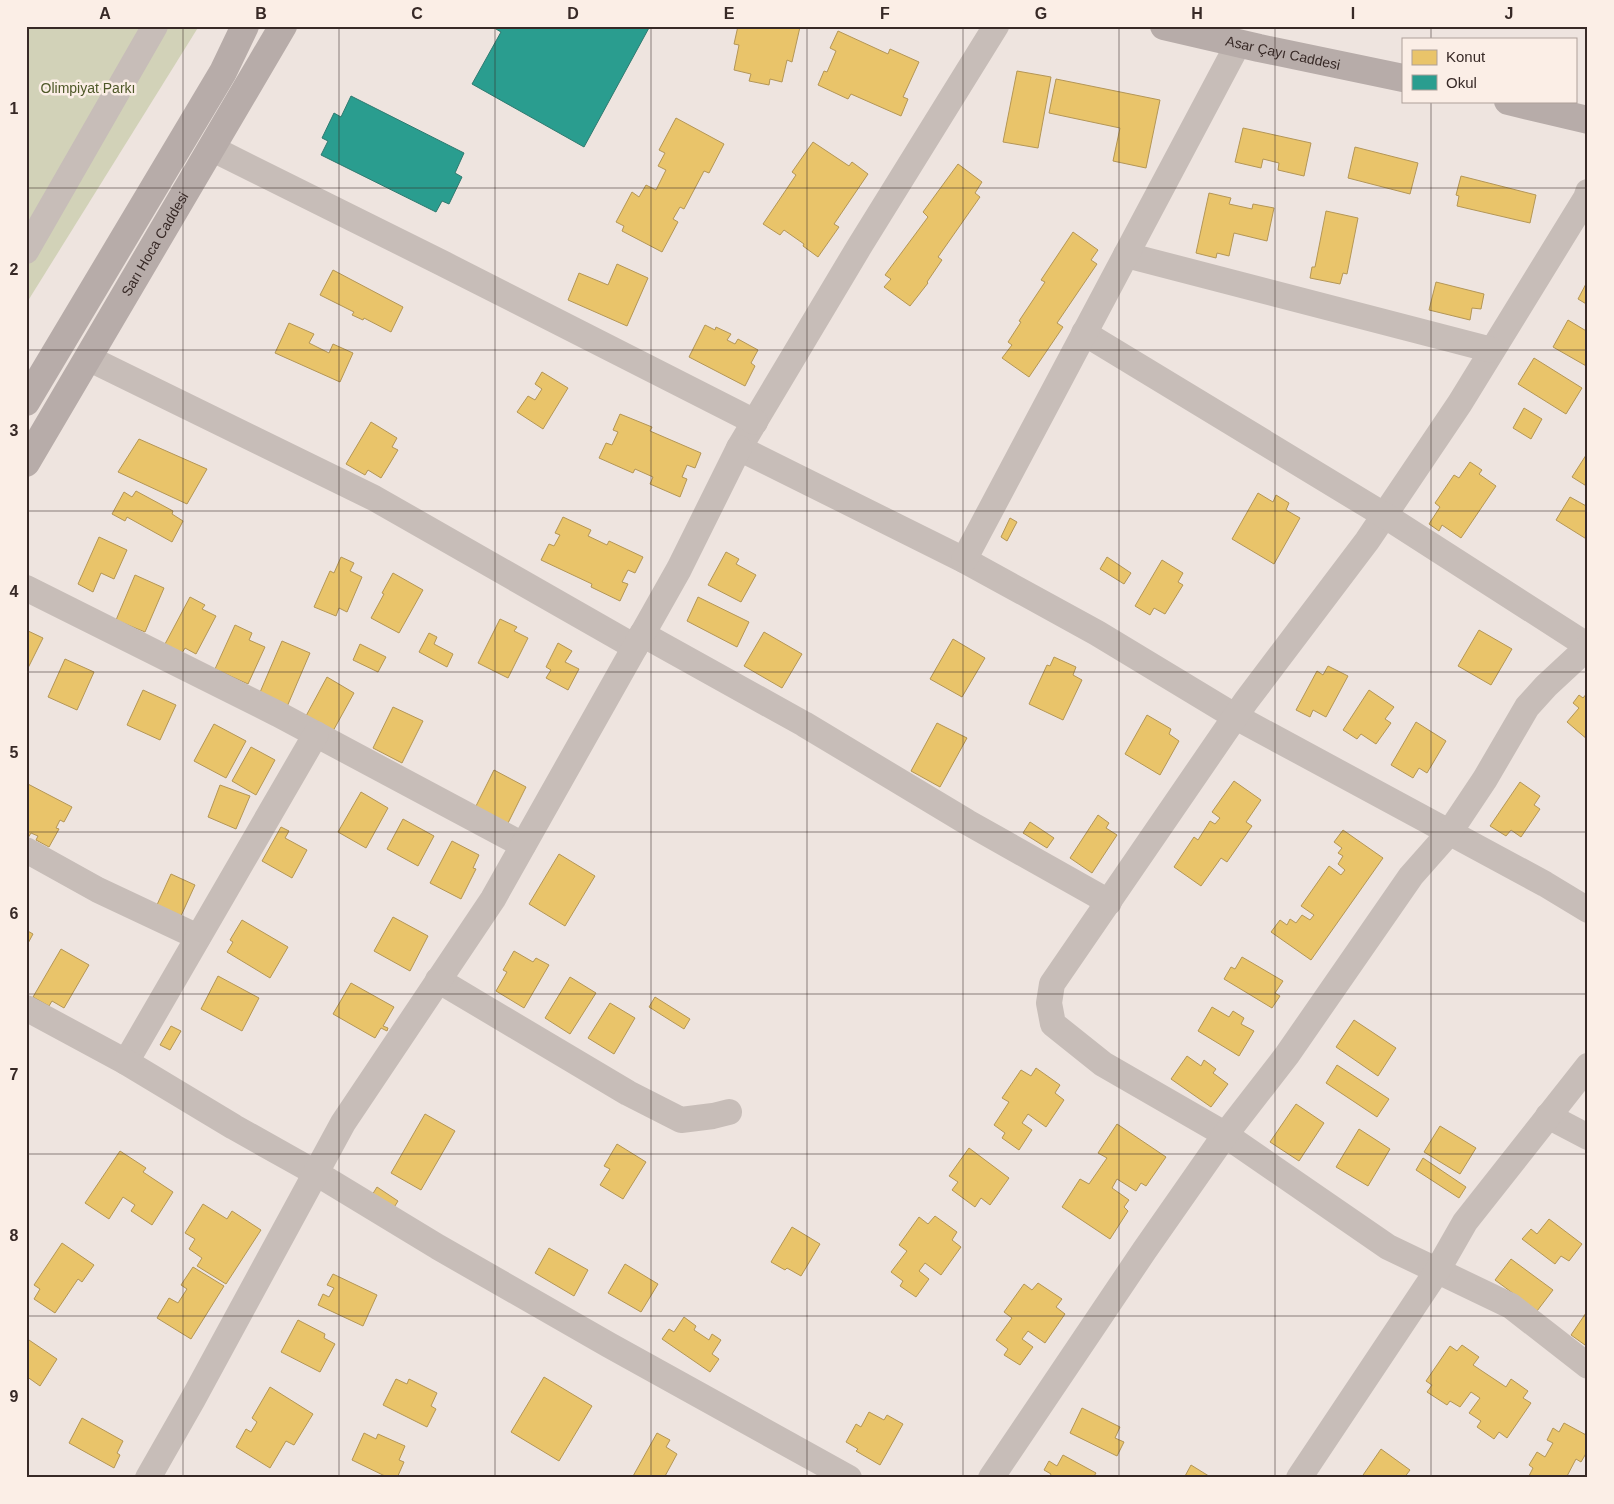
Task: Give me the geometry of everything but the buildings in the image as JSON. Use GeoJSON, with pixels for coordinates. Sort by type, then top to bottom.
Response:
{"type":"FeatureCollection","features":[{"type":"Feature","properties":{"kind":"street"},"geometry":{"type":"LineString","coordinates":[[26,251],[155,26]]}},
{"type":"Feature","properties":{"kind":"street"},"geometry":{"type":"LineString","coordinates":[[26,402],[223,72],[245,26]]}},
{"type":"Feature","properties":{"kind":"street","name":"Sarı Hoca Caddesi"},"geometry":{"type":"LineString","coordinates":[[26,463],[283,26]]}},
{"type":"Feature","properties":{"kind":"street"},"geometry":{"type":"LineString","coordinates":[[148,1478],[198,1391],[343,1123],[493,899],[679,569],[739,448],[864,239],[996,26]]}},
{"type":"Feature","properties":{"kind":"street","name":"Asar Çayı Caddesi"},"geometry":{"type":"LineString","coordinates":[[1164,26],[1238,44],[1402,78]]}},
{"type":"Feature","properties":{"kind":"street"},"geometry":{"type":"LineString","coordinates":[[964,560],[1238,44]]}},
{"type":"Feature","properties":{"kind":"street"},"geometry":{"type":"LineString","coordinates":[[1512,102],[1588,120]]}},
{"type":"Feature","properties":{"kind":"street"},"geometry":{"type":"LineString","coordinates":[[211,148],[435,259],[755,422]]}},
{"type":"Feature","properties":{"kind":"street"},"geometry":{"type":"LineString","coordinates":[[1588,192],[1460,403],[1368,541],[1236,717],[1052,984],[1048,1003],[1054,1024],[1103,1064],[1225,1135],[1388,1247],[1511,1306],[1588,1366]]}},
{"type":"Feature","properties":{"kind":"street"},"geometry":{"type":"LineString","coordinates":[[1126,255],[1492,350]]}},
{"type":"Feature","properties":{"kind":"street"},"geometry":{"type":"LineString","coordinates":[[990,1478],[1225,1135],[1288,1056],[1410,876],[1449,833],[1486,779],[1527,707],[1546,686],[1588,647],[1384,515],[1084,334]]}},
{"type":"Feature","properties":{"kind":"street"},"geometry":{"type":"LineString","coordinates":[[88,358],[374,498],[638,641],[804,724],[967,822],[1109,902]]}},
{"type":"Feature","properties":{"kind":"street"},"geometry":{"type":"LineString","coordinates":[[739,448],[964,560],[1097,633],[1236,717],[1545,884],[1588,910]]}},
{"type":"Feature","properties":{"kind":"street"},"geometry":{"type":"LineString","coordinates":[[26,588],[316,734],[523,846]]}},
{"type":"Feature","properties":{"kind":"street"},"geometry":{"type":"LineString","coordinates":[[126,1062],[316,734]]}},
{"type":"Feature","properties":{"kind":"street"},"geometry":{"type":"LineString","coordinates":[[26,850],[98,890],[198,937]]}},
{"type":"Feature","properties":{"kind":"street"},"geometry":{"type":"LineString","coordinates":[[438,980],[628,1093],[680,1120],[729,1112]]}},
{"type":"Feature","properties":{"kind":"street"},"geometry":{"type":"LineString","coordinates":[[26,1008],[126,1062],[592,1336],[849,1478]]}},
{"type":"Feature","properties":{"kind":"street"},"geometry":{"type":"LineString","coordinates":[[1299,1478],[1437,1271],[1465,1222],[1588,1066]]}},
{"type":"Feature","properties":{"kind":"street"},"geometry":{"type":"LineString","coordinates":[[1548,1116],[1588,1137]]}},
{"type":"Feature","properties":{"kind":"green space","name":"Olimpiyat Parkı"},"geometry":{"type":"Polygon","coordinates":[[[26,26],[199,26],[26,304],[26,26]]]}}]}
